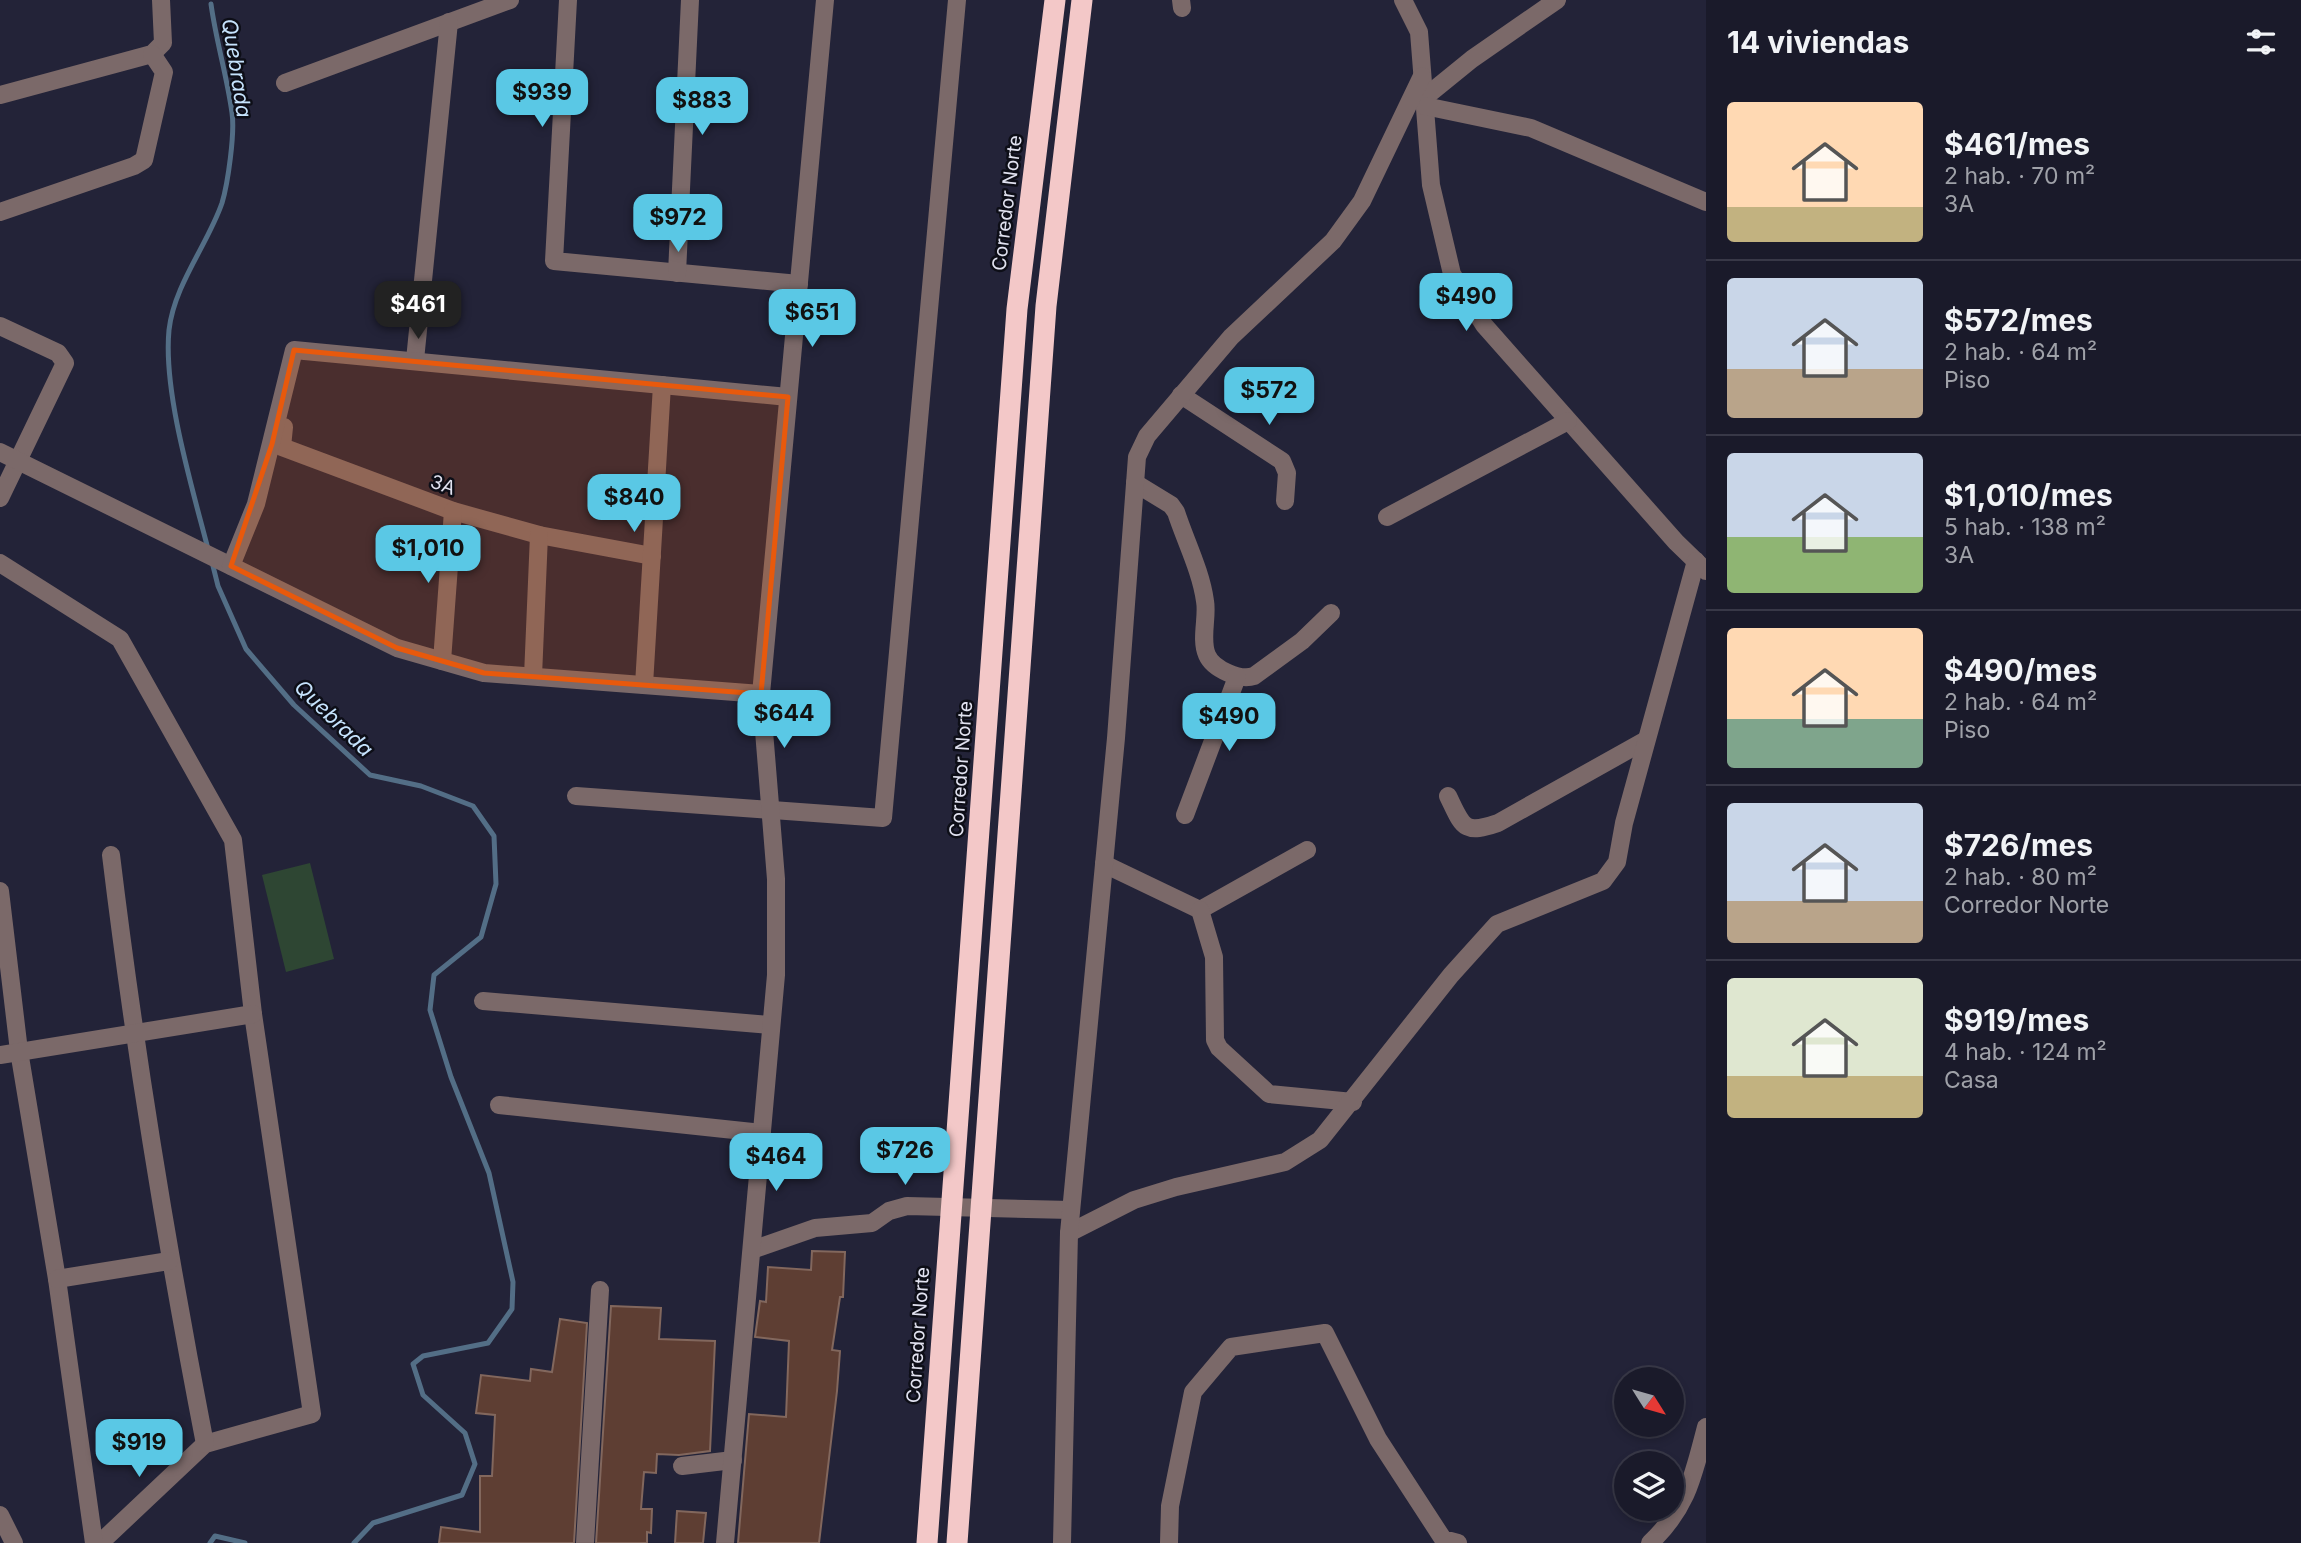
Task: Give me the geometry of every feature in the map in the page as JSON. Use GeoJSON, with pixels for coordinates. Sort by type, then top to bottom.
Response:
{"type":"FeatureCollection","features":[{"type":"Feature","properties":{"kind":"highway","name":"Corredor Norte"},"geometry":{"type":"LineString","coordinates":[[927,1543],[1017,309],[1055,0]]}},
{"type":"Feature","properties":{"kind":"highway"},"geometry":{"type":"LineString","coordinates":[[957,1543],[1046,306],[1082,0]]}},
{"type":"Feature","properties":{"kind":"street"},"geometry":{"type":"LineString","coordinates":[[0,95],[135,56],[152,54],[163,43],[161,0]]}},
{"type":"Feature","properties":{"kind":"street"},"geometry":{"type":"LineString","coordinates":[[285,83],[510,0]]}},
{"type":"Feature","properties":{"kind":"street"},"geometry":{"type":"LineString","coordinates":[[568,0],[554,261],[799,284]]}},
{"type":"Feature","properties":{"kind":"street"},"geometry":{"type":"LineString","coordinates":[[677,273],[690,0]]}},
{"type":"Feature","properties":{"kind":"street"},"geometry":{"type":"LineString","coordinates":[[725,1543],[776,975],[776,891],[761,694],[825,0]]}},
{"type":"Feature","properties":{"kind":"street"},"geometry":{"type":"LineString","coordinates":[[576,796],[883,818],[957,0]]}},
{"type":"Feature","properties":{"kind":"street"},"geometry":{"type":"LineString","coordinates":[[1069,1233],[1133,1200],[1285,1161],[1320,1140],[1353,1102],[1451,975],[1497,924],[1603,881],[1618,862],[1624,823],[1646,740],[1701,566],[1484,326],[1452,274],[1431,185],[1419,32],[1402,0]]}},
{"type":"Feature","properties":{"kind":"street"},"geometry":{"type":"LineString","coordinates":[[1425,102],[1472,59],[1557,0]]}},
{"type":"Feature","properties":{"kind":"street"},"geometry":{"type":"LineString","coordinates":[[415,360],[449,22]]}},
{"type":"Feature","properties":{"kind":"street"},"geometry":{"type":"LineString","coordinates":[[0,212],[134,166],[144,160],[164,72],[152,54]]}},
{"type":"Feature","properties":{"kind":"street"},"geometry":{"type":"LineString","coordinates":[[1062,1543],[1069,1233],[1104,864],[1137,457],[1147,436],[1231,337],[1333,241],[1362,201],[1422,76]]}},
{"type":"Feature","properties":{"kind":"street"},"geometry":{"type":"LineString","coordinates":[[1425,102],[1531,128],[1706,202]]}},
{"type":"Feature","properties":{"kind":"street"},"geometry":{"type":"LineString","coordinates":[[0,326],[58,353],[65,363],[0,498]]}},
{"type":"Feature","properties":{"kind":"street"},"geometry":{"type":"LineString","coordinates":[[227,565],[256,504],[293,350],[788,397]]}},
{"type":"Feature","properties":{"kind":"street"},"geometry":{"type":"LineString","coordinates":[[644,685],[662,385]]}},
{"type":"Feature","properties":{"kind":"street","name":"3A"},"geometry":{"type":"LineString","coordinates":[[285,389],[287,401],[282,447],[453,511],[539,535],[652,556]]}},
{"type":"Feature","properties":{"kind":"street"},"geometry":{"type":"LineString","coordinates":[[1181,395],[1282,461],[1287,473],[1285,501]]}},
{"type":"Feature","properties":{"kind":"street"},"geometry":{"type":"LineString","coordinates":[[1387,517],[1568,421]]}},
{"type":"Feature","properties":{"kind":"street"},"geometry":{"type":"LineString","coordinates":[[0,452],[397,648],[484,673],[761,694]]}},
{"type":"Feature","properties":{"kind":"street"},"geometry":{"type":"LineString","coordinates":[[1135,483],[1171,505],[1176,512],[1206,601],[1208,656],[1237,677],[1246,679],[1254,676],[1287,654],[1331,613]]}},
{"type":"Feature","properties":{"kind":"street"},"geometry":{"type":"LineString","coordinates":[[442,661],[453,511]]}},
{"type":"Feature","properties":{"kind":"street"},"geometry":{"type":"LineString","coordinates":[[533,677],[539,535]]}},
{"type":"Feature","properties":{"kind":"street"},"geometry":{"type":"LineString","coordinates":[[0,563],[120,639],[233,840],[253,1014],[312,1414],[205,1444],[100,1543]]}},
{"type":"Feature","properties":{"kind":"street"},"geometry":{"type":"LineString","coordinates":[[1185,815],[1237,677]]}},
{"type":"Feature","properties":{"kind":"street"},"geometry":{"type":"LineString","coordinates":[[1448,796],[1466,828],[1476,830],[1498,823],[1646,740]]}},
{"type":"Feature","properties":{"kind":"street"},"geometry":{"type":"LineString","coordinates":[[1200,910],[1307,850]]}},
{"type":"Feature","properties":{"kind":"street"},"geometry":{"type":"LineString","coordinates":[[111,855],[133,1033],[169,1261],[205,1444]]}},
{"type":"Feature","properties":{"kind":"street"},"geometry":{"type":"LineString","coordinates":[[1104,864],[1200,910],[1214,957],[1215,1040],[1219,1048],[1269,1094],[1353,1102]]}},
{"type":"Feature","properties":{"kind":"street"},"geometry":{"type":"LineString","coordinates":[[0,891],[19,1051],[57,1279],[94,1543]]}},
{"type":"Feature","properties":{"kind":"street"},"geometry":{"type":"LineString","coordinates":[[483,1001],[771,1025]]}},
{"type":"Feature","properties":{"kind":"street"},"geometry":{"type":"LineString","coordinates":[[0,1055],[253,1014]]}},
{"type":"Feature","properties":{"kind":"street"},"geometry":{"type":"LineString","coordinates":[[499,1105],[762,1133]]}},
{"type":"Feature","properties":{"kind":"street"},"geometry":{"type":"LineString","coordinates":[[752,1250],[815,1228],[872,1223],[888,1211],[907,1206],[1071,1210]]}},
{"type":"Feature","properties":{"kind":"street"},"geometry":{"type":"LineString","coordinates":[[57,1279],[169,1261]]}},
{"type":"Feature","properties":{"kind":"street"},"geometry":{"type":"LineString","coordinates":[[585,1543],[600,1290]]}},
{"type":"Feature","properties":{"kind":"street"},"geometry":{"type":"LineString","coordinates":[[1169,1543],[1171,1506],[1193,1392],[1231,1347],[1325,1333],[1378,1439],[1446,1542]]}},
{"type":"Feature","properties":{"kind":"street"},"geometry":{"type":"LineString","coordinates":[[1650,1543],[1677,1514],[1692,1480],[1706,1427]]}},
{"type":"Feature","properties":{"kind":"street"},"geometry":{"type":"LineString","coordinates":[[682,1466],[733,1460]]}},
{"type":"Feature","properties":{"kind":"street"},"geometry":{"type":"LineString","coordinates":[[0,1515],[14,1543]]}},
{"type":"Feature","properties":{"kind":"highlighted area"},"geometry":{"type":"Polygon","coordinates":[[[294,350],[788,397],[761,694],[484,673],[397,648],[272,588],[231,566],[272,444],[294,350]]]}},
{"type":"Feature","properties":{"kind":"green space"},"geometry":{"type":"Polygon","coordinates":[[[310,863],[334,959],[286,972],[262,875],[310,863]]]}},
{"type":"Feature","properties":{"kind":"building"},"geometry":{"type":"Polygon","coordinates":[[[812,1251],[845,1252],[843,1297],[840,1297],[832,1350],[840,1351],[837,1391],[819,1543],[738,1543],[749,1414],[786,1417],[789,1341],[755,1337],[760,1301],[766,1302],[768,1267],[811,1270],[812,1251]]]}},
{"type":"Feature","properties":{"kind":"building"},"geometry":{"type":"Polygon","coordinates":[[[611,1306],[661,1308],[659,1339],[715,1341],[710,1451],[679,1455],[657,1454],[656,1473],[644,1472],[641,1509],[652,1509],[651,1533],[647,1532],[647,1543],[596,1543],[611,1306]]]}},
{"type":"Feature","properties":{"kind":"building"},"geometry":{"type":"Polygon","coordinates":[[[560,1319],[587,1323],[574,1543],[439,1543],[441,1527],[480,1532],[480,1476],[492,1476],[495,1415],[476,1413],[481,1375],[530,1381],[531,1369],[552,1372],[560,1319]]]}},
{"type":"Feature","properties":{"kind":"building"},"geometry":{"type":"Polygon","coordinates":[[[677,1511],[706,1513],[703,1543],[675,1543],[677,1511]]]}},
{"type":"Feature","properties":{"kind":"waterway","name":"Quebrada"},"geometry":{"type":"LineString","coordinates":[[208,549],[180,440],[168,355],[169,330],[177,297],[209,234],[227,183],[233,133],[232,113],[211,4]]}},
{"type":"Feature","properties":{"kind":"waterway","name":"Quebrada"},"geometry":{"type":"LineString","coordinates":[[212,562],[218,586],[246,649],[294,705],[370,775],[421,786],[473,806],[494,836],[496,884],[481,937],[434,975],[430,1010],[451,1077],[489,1173],[513,1282],[512,1309],[488,1343],[423,1356],[413,1364],[423,1395],[465,1433],[475,1464],[462,1495],[373,1523],[354,1543]]}},
{"type":"Feature","properties":{"kind":"waterway","name":"Quebrada"},"geometry":{"type":"LineString","coordinates":[[210,1543],[215,1536],[245,1543]]}}]}
